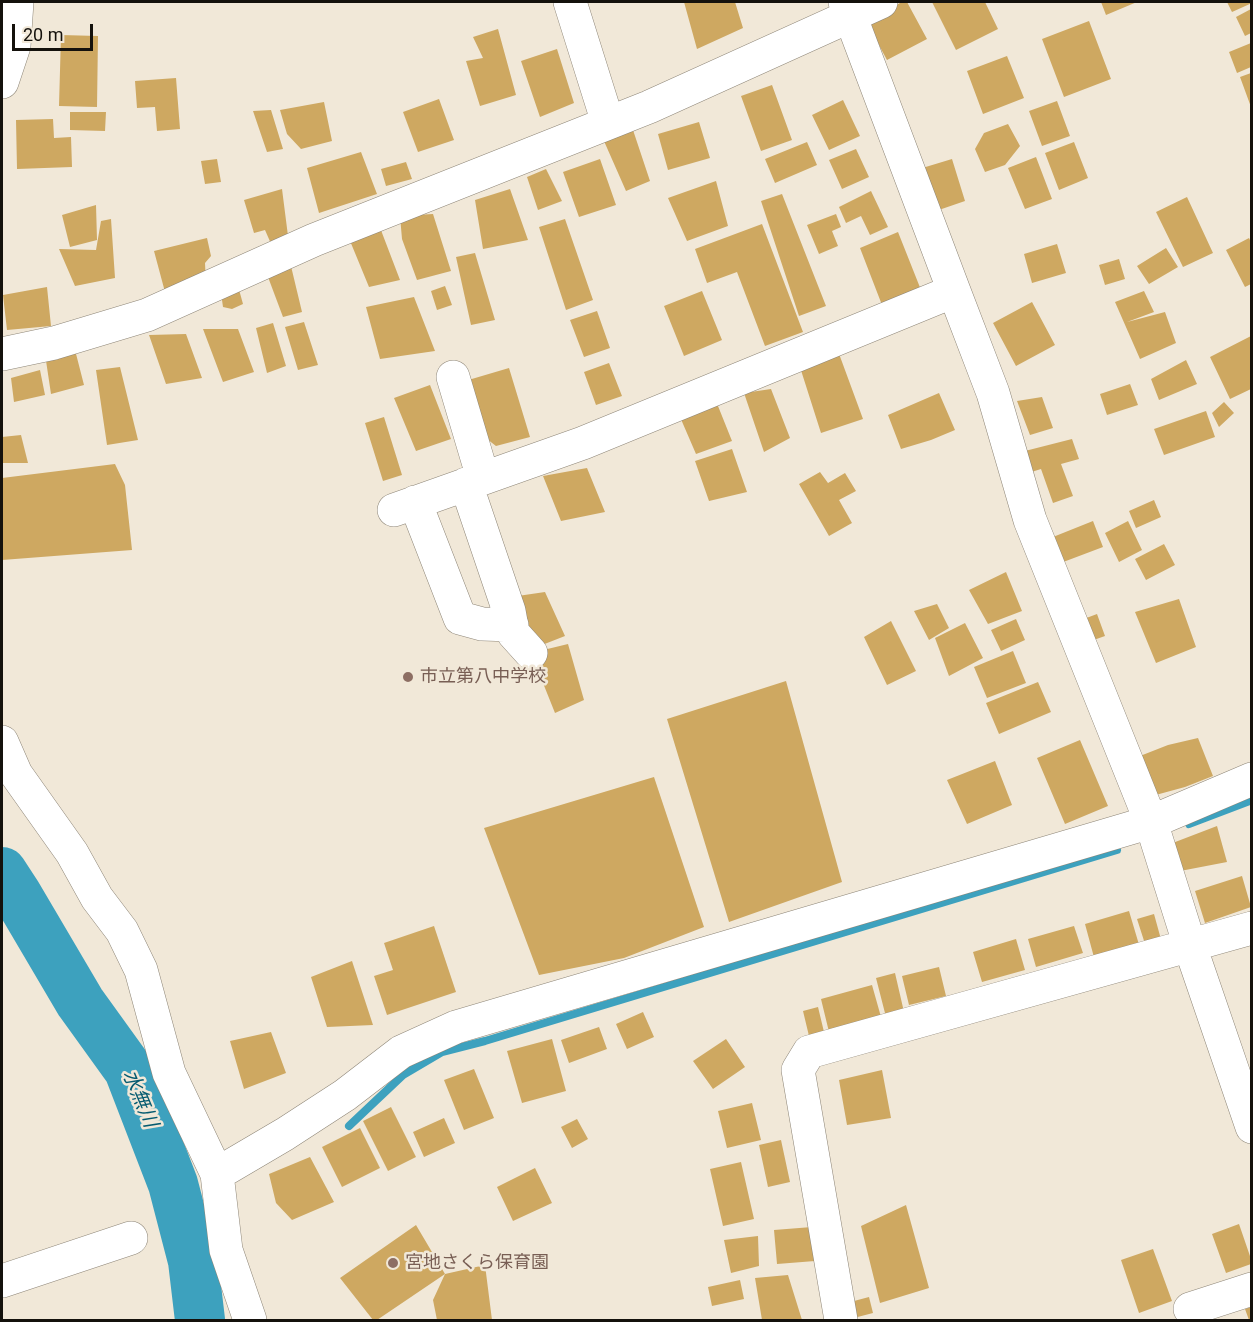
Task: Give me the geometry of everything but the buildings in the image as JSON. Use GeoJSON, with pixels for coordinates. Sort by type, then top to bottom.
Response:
{"type":"FeatureCollection","features":[{"type":"Feature","properties":{"kind":"street"},"geometry":{"type":"LineString","coordinates":[[2,82],[14,46],[17,2]]}},
{"type":"Feature","properties":{"kind":"street"},"geometry":{"type":"LineString","coordinates":[[570,2],[608,123]]}},
{"type":"Feature","properties":{"kind":"street"},"geometry":{"type":"LineString","coordinates":[[2,354],[54,343],[147,315],[314,240],[649,107],[848,9],[881,2]]}},
{"type":"Feature","properties":{"kind":"street"},"geometry":{"type":"LineString","coordinates":[[848,9],[993,393],[1030,520],[1150,822],[1251,1128]]}},
{"type":"Feature","properties":{"kind":"street"},"geometry":{"type":"LineString","coordinates":[[512,625],[482,624],[460,618],[404,506],[583,443],[954,291]]}},
{"type":"Feature","properties":{"kind":"street"},"geometry":{"type":"LineString","coordinates":[[453,377],[474,481],[513,633],[531,652]]}},
{"type":"Feature","properties":{"kind":"street"},"geometry":{"type":"LineString","coordinates":[[2,742],[16,774],[72,853],[97,898],[122,931],[141,970],[169,1073],[217,1174],[225,1250],[250,1320]]}},
{"type":"Feature","properties":{"kind":"street"},"geometry":{"type":"LineString","coordinates":[[217,1174],[345,1095],[401,1052],[456,1027],[1150,822],[1251,779]]}},
{"type":"Feature","properties":{"kind":"street"},"geometry":{"type":"LineString","coordinates":[[841,1320],[798,1070],[810,1052],[1251,928]]}},
{"type":"Feature","properties":{"kind":"street"},"geometry":{"type":"LineString","coordinates":[[2,1281],[131,1238]]}},
{"type":"Feature","properties":{"kind":"street"},"geometry":{"type":"LineString","coordinates":[[1190,1309],[1251,1289]]}},
{"type":"Feature","properties":{"kind":"waterway"},"geometry":{"type":"LineString","coordinates":[[1189,824],[1252,800]]}},
{"type":"Feature","properties":{"kind":"waterway"},"geometry":{"type":"LineString","coordinates":[[349,1126],[403,1075],[442,1052],[1117,850]]}},
{"type":"Feature","properties":{"kind":"waterway","name":"水無川"},"geometry":{"type":"LineString","coordinates":[[2,872],[80,1002],[129,1070],[173,1184],[193,1261],[200,1320]]}},
{"type":"Feature","properties":{"kind":"waterway"},"geometry":{"type":"LineString","coordinates":[[173,1184],[192,1179]]}},
{"type":"Feature","properties":{"kind":"place","name":"市立第八中学校"},"geometry":{"type":"Point","coordinates":[408,677]}},
{"type":"Feature","properties":{"kind":"place","name":"宮地さくら保育園"},"geometry":{"type":"Point","coordinates":[393,1263]}}]}
